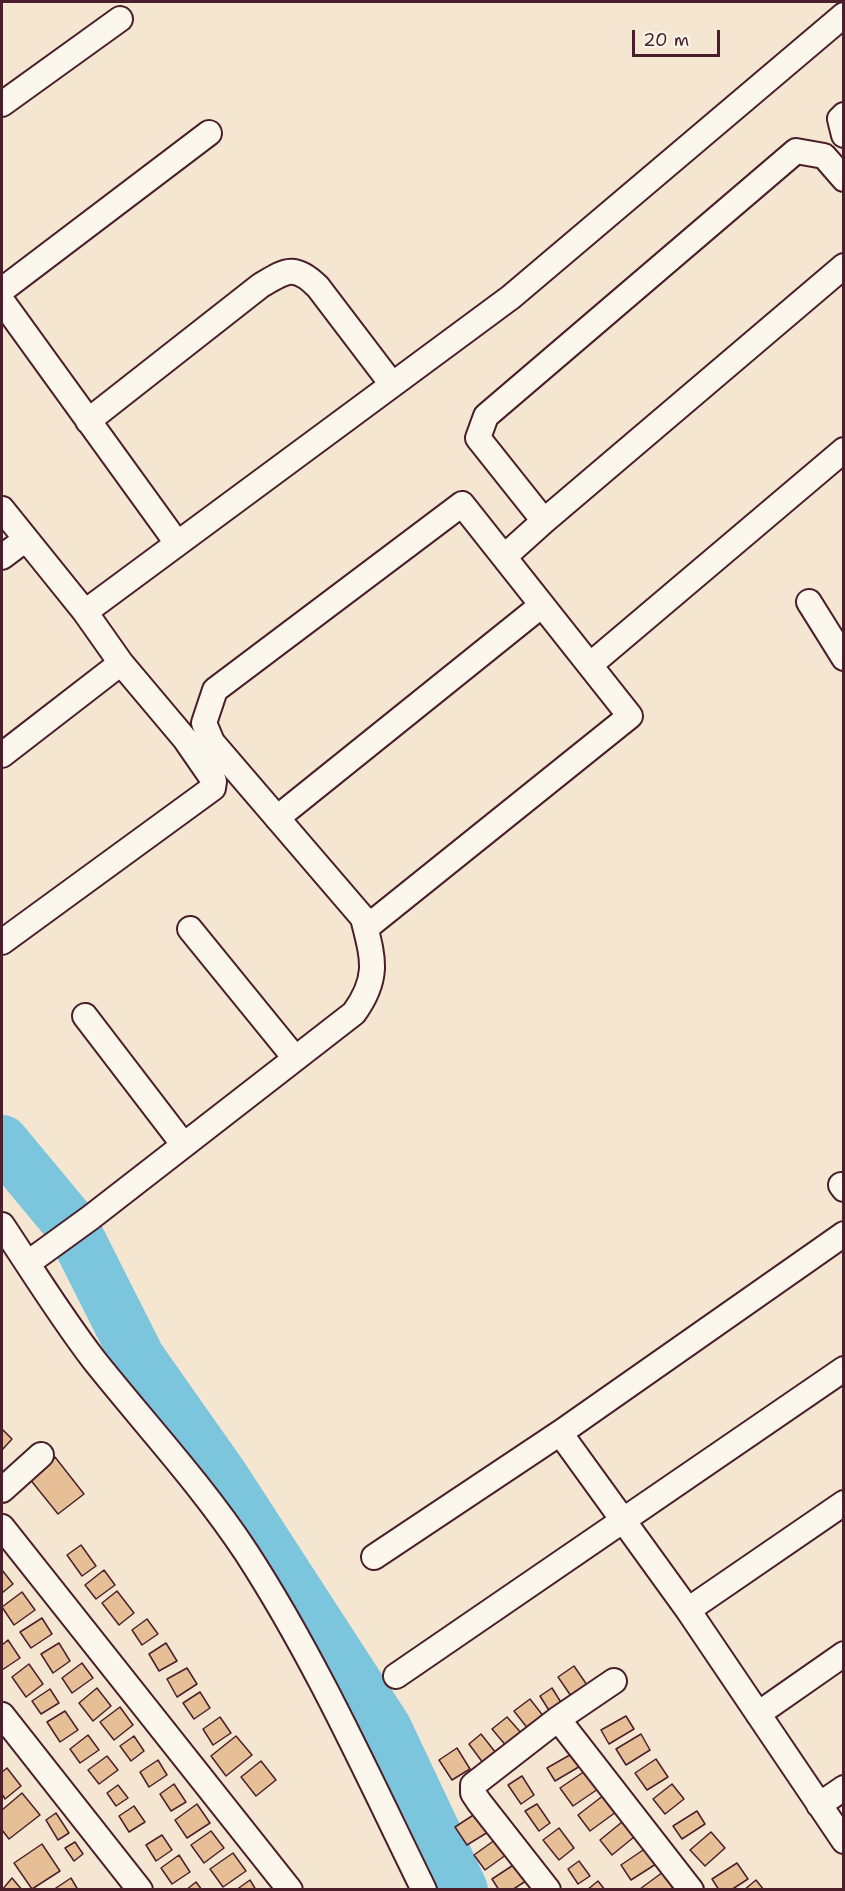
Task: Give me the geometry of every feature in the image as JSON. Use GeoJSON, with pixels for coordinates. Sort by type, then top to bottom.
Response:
{"type":"FeatureCollection","features":[{"type":"Feature","properties":{"kind":"street"},"geometry":{"type":"LineString","coordinates":[[85,612],[511,297],[843,15]]}},
{"type":"Feature","properties":{"kind":"street"},"geometry":{"type":"LineString","coordinates":[[2,104],[120,19]]}},
{"type":"Feature","properties":{"kind":"street"},"geometry":{"type":"LineString","coordinates":[[843,116],[840,119],[843,135]]}},
{"type":"Feature","properties":{"kind":"street"},"geometry":{"type":"LineString","coordinates":[[2,290],[208,133]]}},
{"type":"Feature","properties":{"kind":"street"},"geometry":{"type":"LineString","coordinates":[[544,521],[478,438],[486,416],[796,151],[824,156],[843,179]]}},
{"type":"Feature","properties":{"kind":"street"},"geometry":{"type":"LineString","coordinates":[[504,556],[843,266]]}},
{"type":"Feature","properties":{"kind":"street"},"geometry":{"type":"LineString","coordinates":[[87,421],[260,286],[287,271],[306,275],[318,287],[392,383]]}},
{"type":"Feature","properties":{"kind":"street"},"geometry":{"type":"LineString","coordinates":[[2,301],[177,543]]}},
{"type":"Feature","properties":{"kind":"street"},"geometry":{"type":"LineString","coordinates":[[590,665],[843,450]]}},
{"type":"Feature","properties":{"kind":"street"},"geometry":{"type":"LineString","coordinates":[[28,1263],[90,1218],[354,1013],[368,992],[373,956],[363,918],[212,742],[204,723],[215,690],[462,504],[630,716],[366,928]]}},
{"type":"Feature","properties":{"kind":"street"},"geometry":{"type":"LineString","coordinates":[[2,508],[85,612],[121,663],[211,774],[213,788],[2,942]]}},
{"type":"Feature","properties":{"kind":"street"},"geometry":{"type":"LineString","coordinates":[[2,557],[26,539]]}},
{"type":"Feature","properties":{"kind":"street"},"geometry":{"type":"LineString","coordinates":[[809,602],[843,658]]}},
{"type":"Feature","properties":{"kind":"street"},"geometry":{"type":"LineString","coordinates":[[277,818],[542,605]]}},
{"type":"Feature","properties":{"kind":"street"},"geometry":{"type":"LineString","coordinates":[[2,755],[121,663]]}},
{"type":"Feature","properties":{"kind":"street"},"geometry":{"type":"LineString","coordinates":[[190,929],[295,1058]]}},
{"type":"Feature","properties":{"kind":"street"},"geometry":{"type":"LineString","coordinates":[[85,1016],[183,1144]]}},
{"type":"Feature","properties":{"kind":"street"},"geometry":{"type":"LineString","coordinates":[[2,1225],[93,1358],[220,1515],[247,1554],[294,1634],[424,1890]]}},
{"type":"Feature","properties":{"kind":"street"},"geometry":{"type":"LineString","coordinates":[[374,1557],[560,1433],[843,1234]]}},
{"type":"Feature","properties":{"kind":"street"},"geometry":{"type":"LineString","coordinates":[[396,1676],[843,1369]]}},
{"type":"Feature","properties":{"kind":"street"},"geometry":{"type":"LineString","coordinates":[[560,1433],[688,1611],[843,1841]]}},
{"type":"Feature","properties":{"kind":"street"},"geometry":{"type":"LineString","coordinates":[[2,1490],[41,1455]]}},
{"type":"Feature","properties":{"kind":"street"},"geometry":{"type":"LineString","coordinates":[[688,1611],[843,1503]]}},
{"type":"Feature","properties":{"kind":"street"},"geometry":{"type":"LineString","coordinates":[[2,1527],[290,1890]]}},
{"type":"Feature","properties":{"kind":"street"},"geometry":{"type":"LineString","coordinates":[[758,1714],[843,1654]]}},
{"type":"Feature","properties":{"kind":"street"},"geometry":{"type":"LineString","coordinates":[[548,1890],[479,1802],[473,1792],[473,1785],[558,1719],[614,1681]]}},
{"type":"Feature","properties":{"kind":"street"},"geometry":{"type":"LineString","coordinates":[[2,1715],[140,1890]]}},
{"type":"Feature","properties":{"kind":"street"},"geometry":{"type":"LineString","coordinates":[[558,1719],[691,1890]]}},
{"type":"Feature","properties":{"kind":"street"},"geometry":{"type":"LineString","coordinates":[[819,1805],[843,1788]]}},
{"type":"Feature","properties":{"kind":"building"},"geometry":{"type":"Polygon","coordinates":[[[2,1429],[12,1439],[2,1450],[2,1429]]]}},
{"type":"Feature","properties":{"kind":"building"},"geometry":{"type":"Polygon","coordinates":[[[55,1457],[84,1494],[58,1514],[29,1478],[55,1457]]]}},
{"type":"Feature","properties":{"kind":"building"},"geometry":{"type":"Polygon","coordinates":[[[81,1545],[96,1566],[82,1576],[67,1555],[81,1545]]]}},
{"type":"Feature","properties":{"kind":"building"},"geometry":{"type":"Polygon","coordinates":[[[2,1570],[13,1584],[2,1593],[2,1570]]]}},
{"type":"Feature","properties":{"kind":"building"},"geometry":{"type":"Polygon","coordinates":[[[104,1570],[115,1585],[96,1599],[85,1585],[104,1570]]]}},
{"type":"Feature","properties":{"kind":"building"},"geometry":{"type":"Polygon","coordinates":[[[117,1591],[134,1613],[119,1625],[102,1603],[117,1591]]]}},
{"type":"Feature","properties":{"kind":"building"},"geometry":{"type":"Polygon","coordinates":[[[22,1592],[35,1610],[14,1625],[2,1607],[22,1592]]]}},
{"type":"Feature","properties":{"kind":"building"},"geometry":{"type":"Polygon","coordinates":[[[42,1618],[52,1634],[31,1648],[20,1632],[42,1618]]]}},
{"type":"Feature","properties":{"kind":"building"},"geometry":{"type":"Polygon","coordinates":[[[147,1619],[158,1634],[142,1645],[132,1630],[147,1619]]]}},
{"type":"Feature","properties":{"kind":"building"},"geometry":{"type":"Polygon","coordinates":[[[8,1640],[20,1658],[2,1670],[2,1645],[8,1640]]]}},
{"type":"Feature","properties":{"kind":"building"},"geometry":{"type":"Polygon","coordinates":[[[59,1643],[70,1661],[53,1673],[41,1654],[59,1643]]]}},
{"type":"Feature","properties":{"kind":"building"},"geometry":{"type":"Polygon","coordinates":[[[166,1643],[177,1661],[159,1671],[149,1654],[166,1643]]]}},
{"type":"Feature","properties":{"kind":"building"},"geometry":{"type":"Polygon","coordinates":[[[82,1663],[93,1678],[72,1693],[62,1678],[82,1663]]]}},
{"type":"Feature","properties":{"kind":"building"},"geometry":{"type":"Polygon","coordinates":[[[29,1664],[43,1684],[26,1697],[12,1677],[29,1664]]]}},
{"type":"Feature","properties":{"kind":"building"},"geometry":{"type":"Polygon","coordinates":[[[574,1666],[587,1685],[571,1696],[558,1677],[574,1666]]]}},
{"type":"Feature","properties":{"kind":"building"},"geometry":{"type":"Polygon","coordinates":[[[187,1668],[197,1684],[177,1697],[167,1679],[187,1668]]]}},
{"type":"Feature","properties":{"kind":"building"},"geometry":{"type":"Polygon","coordinates":[[[97,1688],[111,1706],[93,1721],[79,1703],[97,1688]]]}},
{"type":"Feature","properties":{"kind":"building"},"geometry":{"type":"Polygon","coordinates":[[[552,1688],[562,1704],[550,1712],[540,1696],[552,1688]]]}},
{"type":"Feature","properties":{"kind":"building"},"geometry":{"type":"Polygon","coordinates":[[[50,1689],[59,1703],[41,1714],[32,1701],[50,1689]]]}},
{"type":"Feature","properties":{"kind":"building"},"geometry":{"type":"Polygon","coordinates":[[[200,1692],[210,1708],[194,1719],[183,1703],[200,1692]]]}},
{"type":"Feature","properties":{"kind":"building"},"geometry":{"type":"Polygon","coordinates":[[[530,1699],[544,1717],[529,1730],[514,1711],[530,1699]]]}},
{"type":"Feature","properties":{"kind":"building"},"geometry":{"type":"Polygon","coordinates":[[[120,1707],[133,1725],[114,1740],[100,1722],[120,1707]]]}},
{"type":"Feature","properties":{"kind":"building"},"geometry":{"type":"Polygon","coordinates":[[[65,1711],[78,1730],[60,1742],[47,1722],[65,1711]]]}},
{"type":"Feature","properties":{"kind":"building"},"geometry":{"type":"Polygon","coordinates":[[[626,1716],[634,1729],[609,1744],[601,1730],[626,1716]]]}},
{"type":"Feature","properties":{"kind":"building"},"geometry":{"type":"Polygon","coordinates":[[[220,1717],[231,1733],[213,1745],[203,1729],[220,1717]]]}},
{"type":"Feature","properties":{"kind":"building"},"geometry":{"type":"Polygon","coordinates":[[[507,1717],[523,1735],[508,1748],[492,1729],[507,1717]]]}},
{"type":"Feature","properties":{"kind":"building"},"geometry":{"type":"Polygon","coordinates":[[[481,1734],[496,1753],[483,1763],[469,1744],[481,1734]]]}},
{"type":"Feature","properties":{"kind":"building"},"geometry":{"type":"Polygon","coordinates":[[[641,1734],[650,1750],[626,1765],[616,1749],[641,1734]]]}},
{"type":"Feature","properties":{"kind":"building"},"geometry":{"type":"Polygon","coordinates":[[[88,1735],[99,1750],[80,1763],[70,1749],[88,1735]]]}},
{"type":"Feature","properties":{"kind":"building"},"geometry":{"type":"Polygon","coordinates":[[[134,1736],[144,1751],[131,1761],[120,1746],[134,1736]]]}},
{"type":"Feature","properties":{"kind":"building"},"geometry":{"type":"Polygon","coordinates":[[[236,1736],[252,1755],[226,1776],[211,1756],[236,1736]]]}},
{"type":"Feature","properties":{"kind":"building"},"geometry":{"type":"Polygon","coordinates":[[[457,1748],[470,1769],[452,1780],[439,1760],[457,1748]]]}},
{"type":"Feature","properties":{"kind":"building"},"geometry":{"type":"Polygon","coordinates":[[[575,1752],[582,1765],[555,1781],[547,1768],[575,1752]]]}},
{"type":"Feature","properties":{"kind":"building"},"geometry":{"type":"Polygon","coordinates":[[[107,1756],[118,1770],[99,1784],[88,1770],[107,1756]]]}},
{"type":"Feature","properties":{"kind":"building"},"geometry":{"type":"Polygon","coordinates":[[[656,1759],[668,1777],[647,1790],[635,1773],[656,1759]]]}},
{"type":"Feature","properties":{"kind":"building"},"geometry":{"type":"Polygon","coordinates":[[[158,1760],[167,1775],[149,1787],[140,1772],[158,1760]]]}},
{"type":"Feature","properties":{"kind":"building"},"geometry":{"type":"Polygon","coordinates":[[[261,1761],[276,1780],[256,1796],[241,1777],[261,1761]]]}},
{"type":"Feature","properties":{"kind":"building"},"geometry":{"type":"Polygon","coordinates":[[[7,1768],[21,1786],[5,1799],[2,1794],[2,1772],[7,1768]]]}},
{"type":"Feature","properties":{"kind":"building"},"geometry":{"type":"Polygon","coordinates":[[[585,1771],[598,1789],[573,1806],[560,1788],[585,1771]]]}},
{"type":"Feature","properties":{"kind":"building"},"geometry":{"type":"Polygon","coordinates":[[[522,1776],[534,1795],[521,1804],[508,1785],[522,1776]]]}},
{"type":"Feature","properties":{"kind":"building"},"geometry":{"type":"Polygon","coordinates":[[[174,1784],[186,1802],[171,1811],[160,1794],[174,1784]]]}},
{"type":"Feature","properties":{"kind":"building"},"geometry":{"type":"Polygon","coordinates":[[[672,1784],[684,1799],[665,1814],[653,1799],[672,1784]]]}},
{"type":"Feature","properties":{"kind":"building"},"geometry":{"type":"Polygon","coordinates":[[[118,1785],[128,1798],[116,1806],[107,1793],[118,1785]]]}},
{"type":"Feature","properties":{"kind":"building"},"geometry":{"type":"Polygon","coordinates":[[[22,1793],[40,1815],[9,1839],[2,1830],[2,1810],[22,1793]]]}},
{"type":"Feature","properties":{"kind":"building"},"geometry":{"type":"Polygon","coordinates":[[[604,1795],[616,1812],[590,1831],[578,1815],[604,1795]]]}},
{"type":"Feature","properties":{"kind":"building"},"geometry":{"type":"Polygon","coordinates":[[[197,1804],[210,1823],[187,1838],[175,1820],[197,1804]]]}},
{"type":"Feature","properties":{"kind":"building"},"geometry":{"type":"Polygon","coordinates":[[[537,1804],[550,1823],[539,1831],[525,1811],[537,1804]]]}},
{"type":"Feature","properties":{"kind":"building"},"geometry":{"type":"Polygon","coordinates":[[[134,1806],[145,1822],[129,1832],[119,1816],[134,1806]]]}},
{"type":"Feature","properties":{"kind":"building"},"geometry":{"type":"Polygon","coordinates":[[[481,1810],[493,1829],[467,1845],[455,1827],[481,1810]]]}},
{"type":"Feature","properties":{"kind":"building"},"geometry":{"type":"Polygon","coordinates":[[[697,1811],[705,1824],[682,1839],[673,1826],[697,1811]]]}},
{"type":"Feature","properties":{"kind":"building"},"geometry":{"type":"Polygon","coordinates":[[[56,1813],[69,1833],[58,1840],[46,1820],[56,1813]]]}},
{"type":"Feature","properties":{"kind":"building"},"geometry":{"type":"Polygon","coordinates":[[[622,1822],[634,1837],[612,1855],[600,1840],[622,1822]]]}},
{"type":"Feature","properties":{"kind":"building"},"geometry":{"type":"Polygon","coordinates":[[[559,1828],[574,1848],[559,1860],[543,1840],[559,1828]]]}},
{"type":"Feature","properties":{"kind":"building"},"geometry":{"type":"Polygon","coordinates":[[[211,1831],[224,1848],[204,1863],[191,1845],[211,1831]]]}},
{"type":"Feature","properties":{"kind":"building"},"geometry":{"type":"Polygon","coordinates":[[[711,1832],[725,1848],[705,1866],[690,1850],[711,1832]]]}},
{"type":"Feature","properties":{"kind":"building"},"geometry":{"type":"Polygon","coordinates":[[[162,1835],[172,1850],[156,1861],[146,1845],[162,1835]]]}},
{"type":"Feature","properties":{"kind":"building"},"geometry":{"type":"Polygon","coordinates":[[[499,1837],[510,1852],[485,1870],[474,1855],[499,1837]]]}},
{"type":"Feature","properties":{"kind":"building"},"geometry":{"type":"Polygon","coordinates":[[[75,1842],[83,1854],[74,1861],[65,1848],[75,1842]]]}},
{"type":"Feature","properties":{"kind":"building"},"geometry":{"type":"Polygon","coordinates":[[[42,1844],[60,1871],[32,1889],[14,1863],[42,1844]]]}},
{"type":"Feature","properties":{"kind":"building"},"geometry":{"type":"Polygon","coordinates":[[[646,1848],[656,1864],[631,1880],[621,1865],[646,1848]]]}},
{"type":"Feature","properties":{"kind":"building"},"geometry":{"type":"Polygon","coordinates":[[[233,1853],[246,1871],[223,1887],[210,1869],[233,1853]]]}},
{"type":"Feature","properties":{"kind":"building"},"geometry":{"type":"Polygon","coordinates":[[[179,1855],[190,1872],[172,1884],[161,1868],[179,1855]]]}},
{"type":"Feature","properties":{"kind":"building"},"geometry":{"type":"Polygon","coordinates":[[[521,1860],[532,1877],[512,1890],[499,1890],[492,1879],[521,1860]]]}},
{"type":"Feature","properties":{"kind":"building"},"geometry":{"type":"Polygon","coordinates":[[[579,1861],[590,1876],[578,1884],[568,1869],[579,1861]]]}},
{"type":"Feature","properties":{"kind":"building"},"geometry":{"type":"Polygon","coordinates":[[[737,1863],[748,1879],[731,1890],[719,1890],[712,1879],[737,1863]]]}},
{"type":"Feature","properties":{"kind":"building"},"geometry":{"type":"Polygon","coordinates":[[[663,1872],[676,1890],[640,1890],[640,1889],[663,1872]]]}},
{"type":"Feature","properties":{"kind":"building"},"geometry":{"type":"Polygon","coordinates":[[[12,1878],[22,1890],[2,1890],[12,1878]]]}},
{"type":"Feature","properties":{"kind":"building"},"geometry":{"type":"Polygon","coordinates":[[[71,1878],[78,1890],[53,1890],[71,1878]]]}},
{"type":"Feature","properties":{"kind":"building"},"geometry":{"type":"Polygon","coordinates":[[[250,1880],[256,1890],[236,1890],[250,1880]]]}},
{"type":"Feature","properties":{"kind":"building"},"geometry":{"type":"Polygon","coordinates":[[[756,1880],[764,1890],[744,1890],[756,1880]]]}},
{"type":"Feature","properties":{"kind":"building"},"geometry":{"type":"Polygon","coordinates":[[[598,1881],[605,1890],[587,1890],[598,1881]]]}},
{"type":"Feature","properties":{"kind":"building"},"geometry":{"type":"Polygon","coordinates":[[[196,1882],[202,1890],[186,1890],[196,1882]]]}},
{"type":"Feature","properties":{"kind":"waterway"},"geometry":{"type":"LineString","coordinates":[[2,1142],[71,1225],[138,1358],[221,1476],[385,1729],[461,1890]]}}]}
